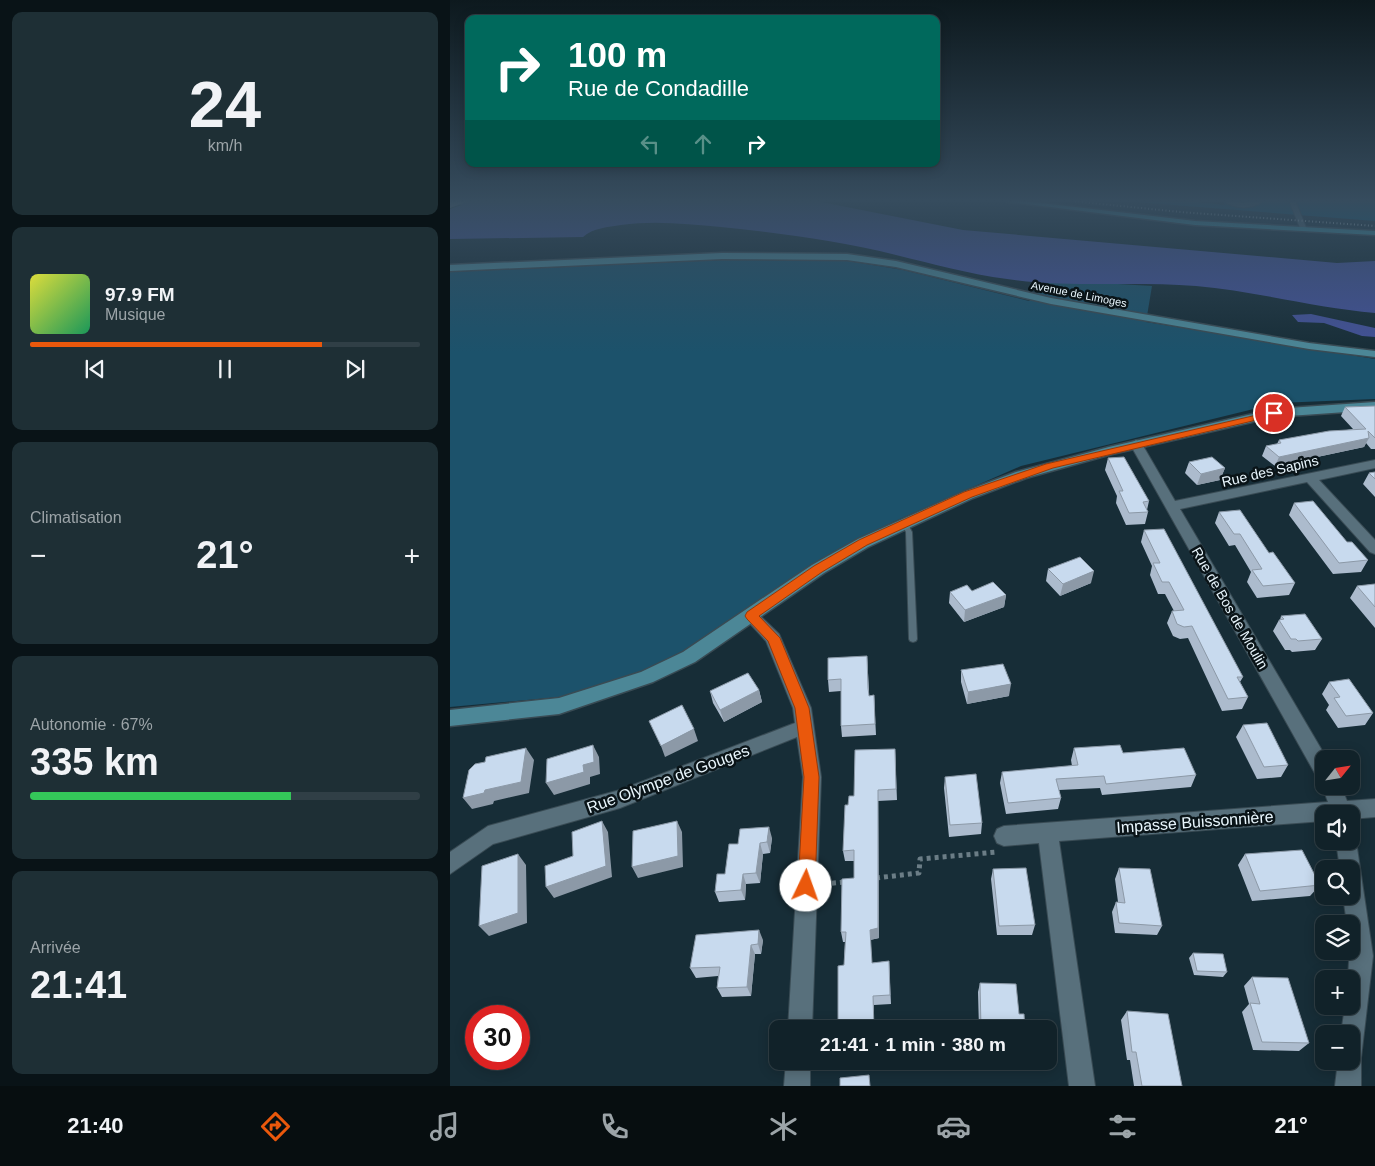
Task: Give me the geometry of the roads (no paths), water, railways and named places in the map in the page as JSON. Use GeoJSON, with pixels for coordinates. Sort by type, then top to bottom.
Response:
{"type":"FeatureCollection","features":[{"type":"Feature","properties":{"kind":"main road","name":"Avenue de Limoges"},"geometry":{"type":"LineString","coordinates":[[450,268],[722,256],[847,257],[896,264],[1051,301],[1309,346],[1375,354]]}},
{"type":"Feature","properties":{"kind":"main road"},"geometry":{"type":"LineString","coordinates":[[450,718],[559,706],[647,678],[689,657],[818,569],[904,522],[1021,475],[1136,444],[1274,413],[1375,406]]}},
{"type":"Feature","properties":{"kind":"street","name":"Rue de Bos de Moulin"},"geometry":{"type":"LineString","coordinates":[[1136,444],[1315,755]]}},
{"type":"Feature","properties":{"kind":"street","name":"Rue des Sapins"},"geometry":{"type":"LineString","coordinates":[[1171,506],[1209,500],[1375,464]]}},
{"type":"Feature","properties":{"kind":"street"},"geometry":{"type":"LineString","coordinates":[[1309,478],[1375,549]]}},
{"type":"Feature","properties":{"kind":"street"},"geometry":{"type":"LineString","coordinates":[[751,616],[773,638],[802,708],[812,777],[800,1020]]}},
{"type":"Feature","properties":{"kind":"street","name":"Rue Olympe de Gouges"},"geometry":{"type":"LineString","coordinates":[[450,864],[488,836],[620,799],[804,728]]}},
{"type":"Feature","properties":{"kind":"street","name":"Impasse Buissonnière"},"geometry":{"type":"LineString","coordinates":[[1360,810],[1375,808]]}},
{"type":"Feature","properties":{"kind":"street","name":"Impasse Buissonnière"},"geometry":{"type":"LineString","coordinates":[[1004,836],[1315,814]]}},
{"type":"Feature","properties":{"kind":"street"},"geometry":{"type":"LineString","coordinates":[[1048,833],[1082,1086]]}},
{"type":"Feature","properties":{"kind":"street"},"geometry":{"type":"LineString","coordinates":[[1354,1025],[1362,956],[1355,905]]}},
{"type":"Feature","properties":{"kind":"street"},"geometry":{"type":"LineString","coordinates":[[797,1086],[798,1070]]}},
{"type":"Feature","properties":{"kind":"street"},"geometry":{"type":"LineString","coordinates":[[1348,1086],[1349,1070]]}},
{"type":"Feature","properties":{"kind":"lane"},"geometry":{"type":"LineString","coordinates":[[904,522],[909,532],[913,639]]}}]}
